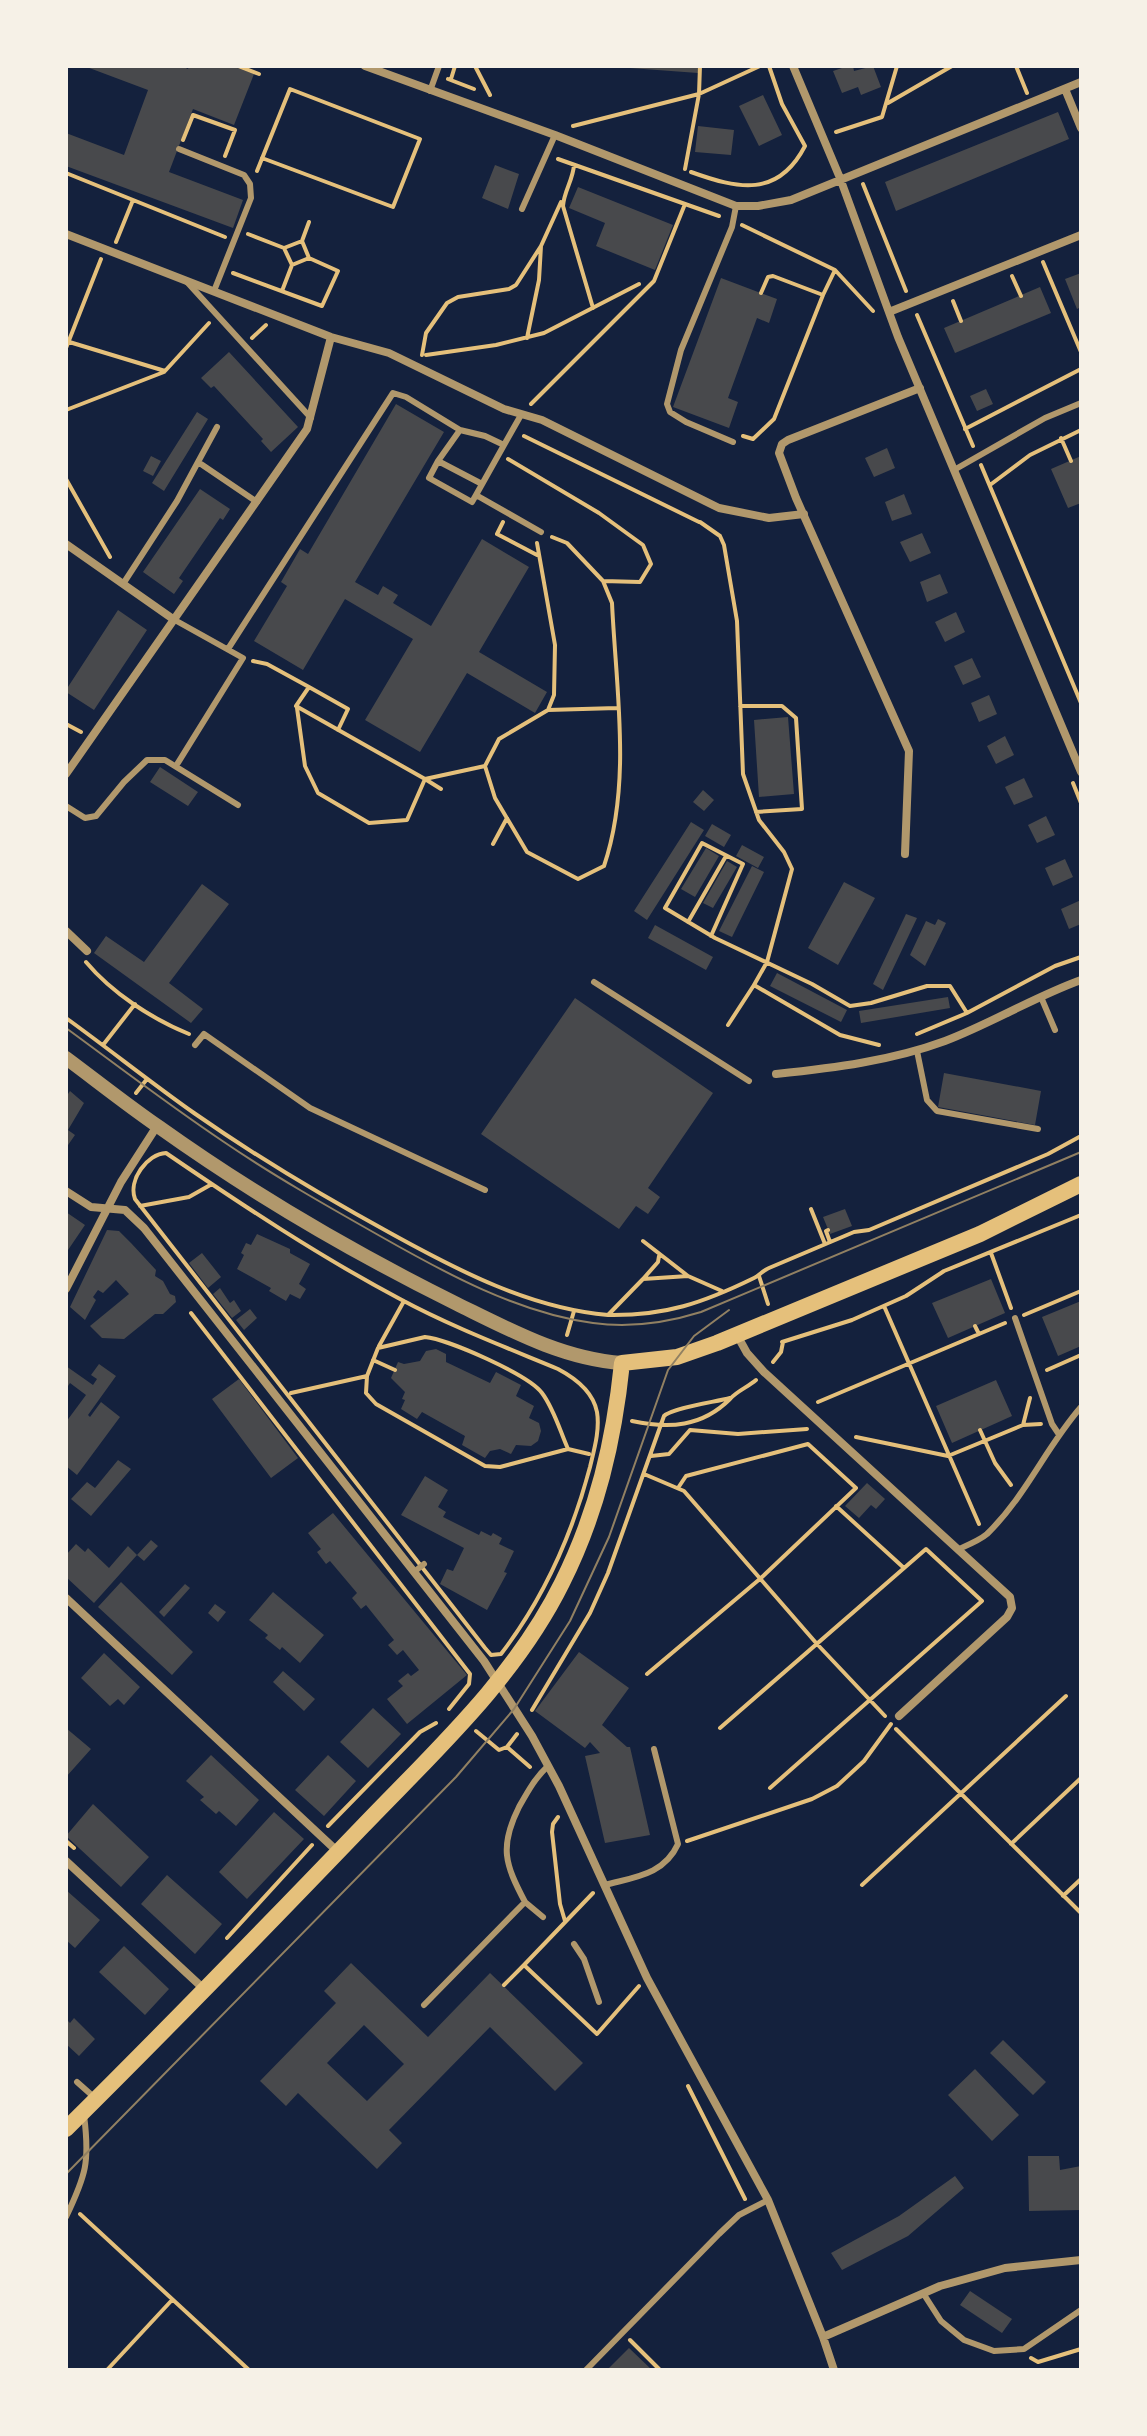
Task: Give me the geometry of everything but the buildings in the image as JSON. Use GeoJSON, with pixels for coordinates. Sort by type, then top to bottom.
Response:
{"type":"FeatureCollection","features":[{"type":"Feature","properties":{"kind":"main road"},"geometry":{"type":"LineString","coordinates":[[66,2129],[205,1990],[497,1683],[540,1622],[587,1529],[608,1458],[622,1363],[677,1357],[737,1335],[980,1234],[1081,1184]]}},
{"type":"Feature","properties":{"kind":"street"},"geometry":{"type":"LineString","coordinates":[[365,66],[555,135],[736,206],[791,200],[1081,82]]}},
{"type":"Feature","properties":{"kind":"street"},"geometry":{"type":"LineString","coordinates":[[793,66],[840,178],[920,388],[1078,756],[1081,772]]}},
{"type":"Feature","properties":{"kind":"street"},"geometry":{"type":"LineString","coordinates":[[1065,89],[1081,128]]}},
{"type":"Feature","properties":{"kind":"street"},"geometry":{"type":"LineString","coordinates":[[66,234],[331,337],[389,353],[504,409],[542,420],[709,503],[752,516],[781,518],[804,514]]}},
{"type":"Feature","properties":{"kind":"street"},"geometry":{"type":"LineString","coordinates":[[889,312],[1081,235]]}},
{"type":"Feature","properties":{"kind":"street"},"geometry":{"type":"LineString","coordinates":[[66,774],[307,429],[331,337]]}},
{"type":"Feature","properties":{"kind":"street"},"geometry":{"type":"LineString","coordinates":[[905,854],[909,751],[779,453],[782,444],[800,434],[920,388]]}},
{"type":"Feature","properties":{"kind":"street"},"geometry":{"type":"LineString","coordinates":[[66,544],[173,619]]}},
{"type":"Feature","properties":{"kind":"street"},"geometry":{"type":"LineString","coordinates":[[66,931],[85,954]]}},
{"type":"Feature","properties":{"kind":"street"},"geometry":{"type":"LineString","coordinates":[[776,1074],[847,1065],[917,1051],[1081,980]]}},
{"type":"Feature","properties":{"kind":"street"},"geometry":{"type":"LineString","coordinates":[[66,1058],[157,1126],[297,1217],[411,1282],[551,1348],[622,1363]]}},
{"type":"Feature","properties":{"kind":"street"},"geometry":{"type":"LineString","coordinates":[[66,1289],[121,1182],[157,1126]]}},
{"type":"Feature","properties":{"kind":"street"},"geometry":{"type":"LineString","coordinates":[[66,1191],[91,1207],[120,1209],[129,1213],[165,1252],[484,1661],[548,1766],[647,1978],[768,2200],[834,2370]]}},
{"type":"Feature","properties":{"kind":"street"},"geometry":{"type":"LineString","coordinates":[[737,1335],[755,1363],[1006,1591],[1012,1602],[1011,1613],[899,1716]]}},
{"type":"Feature","properties":{"kind":"street"},"geometry":{"type":"LineString","coordinates":[[66,1598],[338,1852]]}},
{"type":"Feature","properties":{"kind":"street"},"geometry":{"type":"LineString","coordinates":[[66,1861],[205,1990]]}},
{"type":"Feature","properties":{"kind":"street"},"geometry":{"type":"LineString","coordinates":[[823,2337],[923,2293],[1005,2268],[1081,2260]]}},
{"type":"Feature","properties":{"kind":"lane"},"geometry":{"type":"LineString","coordinates":[[430,91],[437,70]]}},
{"type":"Feature","properties":{"kind":"lane"},"geometry":{"type":"LineString","coordinates":[[522,209],[555,135]]}},
{"type":"Feature","properties":{"kind":"lane"},"geometry":{"type":"LineString","coordinates":[[179,149],[244,175],[250,188],[251,198],[214,291]]}},
{"type":"Feature","properties":{"kind":"lane"},"geometry":{"type":"LineString","coordinates":[[733,442],[686,422],[670,412],[667,404],[681,350],[734,221],[736,206]]}},
{"type":"Feature","properties":{"kind":"lane"},"geometry":{"type":"LineString","coordinates":[[185,279],[311,418]]}},
{"type":"Feature","properties":{"kind":"lane"},"geometry":{"type":"LineString","coordinates":[[228,649],[393,393],[406,397],[460,430],[504,445]]}},
{"type":"Feature","properties":{"kind":"lane"},"geometry":{"type":"LineString","coordinates":[[954,470],[1045,418],[1081,403]]}},
{"type":"Feature","properties":{"kind":"lane"},"geometry":{"type":"LineString","coordinates":[[460,430],[429,478],[472,502],[521,415]]}},
{"type":"Feature","properties":{"kind":"lane"},"geometry":{"type":"LineString","coordinates":[[123,584],[177,501],[217,427]]}},
{"type":"Feature","properties":{"kind":"lane"},"geometry":{"type":"LineString","coordinates":[[438,461],[482,484]]}},
{"type":"Feature","properties":{"kind":"lane"},"geometry":{"type":"LineString","coordinates":[[198,462],[257,502]]}},
{"type":"Feature","properties":{"kind":"lane"},"geometry":{"type":"LineString","coordinates":[[476,495],[538,531]]}},
{"type":"Feature","properties":{"kind":"lane"},"geometry":{"type":"LineString","coordinates":[[173,619],[243,658],[176,766]]}},
{"type":"Feature","properties":{"kind":"lane"},"geometry":{"type":"LineString","coordinates":[[66,806],[85,818],[96,816],[147,760],[165,760],[238,805]]}},
{"type":"Feature","properties":{"kind":"lane"},"geometry":{"type":"LineString","coordinates":[[594,982],[749,1081]]}},
{"type":"Feature","properties":{"kind":"lane"},"geometry":{"type":"LineString","coordinates":[[1041,997],[1055,1030]]}},
{"type":"Feature","properties":{"kind":"lane"},"geometry":{"type":"LineString","coordinates":[[195,1045],[204,1034],[310,1108],[485,1190]]}},
{"type":"Feature","properties":{"kind":"lane"},"geometry":{"type":"LineString","coordinates":[[917,1051],[927,1100],[937,1111],[1038,1129]]}},
{"type":"Feature","properties":{"kind":"lane"},"geometry":{"type":"LineString","coordinates":[[1015,1318],[1052,1424],[1058,1433]]}},
{"type":"Feature","properties":{"kind":"lane"},"geometry":{"type":"LineString","coordinates":[[959,1549],[985,1536],[1020,1496],[1058,1433],[1081,1407]]}},
{"type":"Feature","properties":{"kind":"lane"},"geometry":{"type":"LineString","coordinates":[[414,1572],[423,1565]]}},
{"type":"Feature","properties":{"kind":"lane"},"geometry":{"type":"LineString","coordinates":[[605,1885],[653,1873],[665,1864],[678,1844],[654,1749]]}},
{"type":"Feature","properties":{"kind":"lane"},"geometry":{"type":"LineString","coordinates":[[543,1917],[525,1902],[509,1872],[505,1852],[508,1833],[530,1786],[548,1766]]}},
{"type":"Feature","properties":{"kind":"lane"},"geometry":{"type":"LineString","coordinates":[[424,2005],[525,1902]]}},
{"type":"Feature","properties":{"kind":"lane"},"geometry":{"type":"LineString","coordinates":[[574,1944],[584,1959],[599,2002]]}},
{"type":"Feature","properties":{"kind":"lane"},"geometry":{"type":"LineString","coordinates":[[77,2082],[96,2100]]}},
{"type":"Feature","properties":{"kind":"lane"},"geometry":{"type":"LineString","coordinates":[[66,2217],[88,2159],[83,2112]]}},
{"type":"Feature","properties":{"kind":"lane"},"geometry":{"type":"LineString","coordinates":[[586,2370],[739,2215],[768,2200]]}},
{"type":"Feature","properties":{"kind":"lane"},"geometry":{"type":"LineString","coordinates":[[923,2293],[941,2321],[964,2340],[994,2351],[1019,2350],[1067,2322],[1081,2310]]}},
{"type":"Feature","properties":{"kind":"path"},"geometry":{"type":"LineString","coordinates":[[238,66],[259,74]]}},
{"type":"Feature","properties":{"kind":"path"},"geometry":{"type":"LineString","coordinates":[[451,80],[455,66]]}},
{"type":"Feature","properties":{"kind":"path"},"geometry":{"type":"LineString","coordinates":[[437,70],[451,80],[490,95],[475,66]]}},
{"type":"Feature","properties":{"kind":"path"},"geometry":{"type":"LineString","coordinates":[[700,66],[699,94],[685,169],[738,186],[770,181],[788,171],[805,146],[782,104],[769,66]]}},
{"type":"Feature","properties":{"kind":"path"},"geometry":{"type":"LineString","coordinates":[[587,132],[573,126],[699,94],[760,66]]}},
{"type":"Feature","properties":{"kind":"path"},"geometry":{"type":"LineString","coordinates":[[836,132],[882,117],[897,66]]}},
{"type":"Feature","properties":{"kind":"path"},"geometry":{"type":"LineString","coordinates":[[886,104],[952,66]]}},
{"type":"Feature","properties":{"kind":"path"},"geometry":{"type":"LineString","coordinates":[[1016,66],[1031,103]]}},
{"type":"Feature","properties":{"kind":"path"},"geometry":{"type":"LineString","coordinates":[[250,188],[262,158],[290,89],[420,139],[393,207],[262,158]]}},
{"type":"Feature","properties":{"kind":"path"},"geometry":{"type":"LineString","coordinates":[[179,149],[193,115],[235,130],[222,166]]}},
{"type":"Feature","properties":{"kind":"path"},"geometry":{"type":"LineString","coordinates":[[547,155],[734,221],[835,270],[876,313]]}},
{"type":"Feature","properties":{"kind":"path"},"geometry":{"type":"LineString","coordinates":[[574,165],[574,176],[541,246],[516,285],[509,289],[458,297],[447,303],[426,333],[422,355],[484,347],[544,333],[639,284]]}},
{"type":"Feature","properties":{"kind":"path"},"geometry":{"type":"LineString","coordinates":[[66,173],[234,241]]}},
{"type":"Feature","properties":{"kind":"path"},"geometry":{"type":"LineString","coordinates":[[854,173],[864,186],[911,303]]}},
{"type":"Feature","properties":{"kind":"path"},"geometry":{"type":"LineString","coordinates":[[563,196],[563,206],[593,308]]}},
{"type":"Feature","properties":{"kind":"path"},"geometry":{"type":"LineString","coordinates":[[133,200],[67,344],[165,371]]}},
{"type":"Feature","properties":{"kind":"path"},"geometry":{"type":"LineString","coordinates":[[521,415],[654,281],[685,204]]}},
{"type":"Feature","properties":{"kind":"path"},"geometry":{"type":"LineString","coordinates":[[223,269],[322,306],[338,271],[309,258],[302,241],[309,222]]}},
{"type":"Feature","properties":{"kind":"path"},"geometry":{"type":"LineString","coordinates":[[238,230],[284,248],[302,241]]}},
{"type":"Feature","properties":{"kind":"path"},"geometry":{"type":"LineString","coordinates":[[527,338],[539,280],[541,246]]}},
{"type":"Feature","properties":{"kind":"path"},"geometry":{"type":"LineString","coordinates":[[282,291],[292,265],[284,248]]}},
{"type":"Feature","properties":{"kind":"path"},"geometry":{"type":"LineString","coordinates":[[292,265],[309,258]]}},
{"type":"Feature","properties":{"kind":"path"},"geometry":{"type":"LineString","coordinates":[[1032,265],[1042,260],[1081,352]]}},
{"type":"Feature","properties":{"kind":"path"},"geometry":{"type":"LineString","coordinates":[[999,278],[1022,269]]}},
{"type":"Feature","properties":{"kind":"path"},"geometry":{"type":"LineString","coordinates":[[733,442],[736,433],[753,439],[774,419],[835,270]]}},
{"type":"Feature","properties":{"kind":"path"},"geometry":{"type":"LineString","coordinates":[[1011,273],[1021,296]]}},
{"type":"Feature","properties":{"kind":"path"},"geometry":{"type":"LineString","coordinates":[[761,293],[768,277],[773,276],[823,295]]}},
{"type":"Feature","properties":{"kind":"path"},"geometry":{"type":"LineString","coordinates":[[961,321],[951,298],[963,293]]}},
{"type":"Feature","properties":{"kind":"path"},"geometry":{"type":"LineString","coordinates":[[928,308],[916,313],[1081,703]]}},
{"type":"Feature","properties":{"kind":"path"},"geometry":{"type":"LineString","coordinates":[[66,410],[165,371],[216,315]]}},
{"type":"Feature","properties":{"kind":"path"},"geometry":{"type":"LineString","coordinates":[[254,334],[262,329]]}},
{"type":"Feature","properties":{"kind":"path"},"geometry":{"type":"LineString","coordinates":[[965,429],[1081,369]]}},
{"type":"Feature","properties":{"kind":"path"},"geometry":{"type":"LineString","coordinates":[[513,430],[700,522],[720,536],[724,545],[737,621],[743,774],[759,820],[784,852],[792,869],[767,962],[728,1025]]}},
{"type":"Feature","properties":{"kind":"path"},"geometry":{"type":"LineString","coordinates":[[990,485],[1030,455],[1081,430]]}},
{"type":"Feature","properties":{"kind":"path"},"geometry":{"type":"LineString","coordinates":[[1061,438],[1071,461]]}},
{"type":"Feature","properties":{"kind":"path"},"geometry":{"type":"LineString","coordinates":[[499,453],[599,513],[643,545],[651,564],[640,582],[603,581]]}},
{"type":"Feature","properties":{"kind":"path"},"geometry":{"type":"LineString","coordinates":[[66,479],[113,563],[130,575]]}},
{"type":"Feature","properties":{"kind":"path"},"geometry":{"type":"LineString","coordinates":[[700,522],[709,503]]}},
{"type":"Feature","properties":{"kind":"path"},"geometry":{"type":"LineString","coordinates":[[508,513],[497,534],[539,556]]}},
{"type":"Feature","properties":{"kind":"path"},"geometry":{"type":"LineString","coordinates":[[548,710],[554,695],[555,645],[539,556],[538,531],[567,543],[603,581],[612,603],[620,769],[614,836],[604,866],[578,879],[527,852],[495,798],[485,766],[499,739],[548,710],[617,708]]}},
{"type":"Feature","properties":{"kind":"path"},"geometry":{"type":"LineString","coordinates":[[243,658],[267,664],[348,709],[338,730]]}},
{"type":"Feature","properties":{"kind":"path"},"geometry":{"type":"LineString","coordinates":[[309,687],[296,706],[305,766],[318,793],[369,823],[407,820],[425,779]]}},
{"type":"Feature","properties":{"kind":"path"},"geometry":{"type":"LineString","coordinates":[[296,706],[441,789]]}},
{"type":"Feature","properties":{"kind":"path"},"geometry":{"type":"LineString","coordinates":[[740,706],[782,706],[796,718],[802,809],[756,812]]}},
{"type":"Feature","properties":{"kind":"path"},"geometry":{"type":"LineString","coordinates":[[67,723],[84,734]]}},
{"type":"Feature","properties":{"kind":"path"},"geometry":{"type":"LineString","coordinates":[[78,743],[89,726]]}},
{"type":"Feature","properties":{"kind":"path"},"geometry":{"type":"LineString","coordinates":[[425,779],[485,766]]}},
{"type":"Feature","properties":{"kind":"path"},"geometry":{"type":"LineString","coordinates":[[1069,774],[1081,803]]}},
{"type":"Feature","properties":{"kind":"path"},"geometry":{"type":"LineString","coordinates":[[493,844],[507,818]]}},
{"type":"Feature","properties":{"kind":"path"},"geometry":{"type":"LineString","coordinates":[[711,936],[743,864],[702,843],[665,908],[711,936],[850,1006],[927,986],[950,986],[967,1013]]}},
{"type":"Feature","properties":{"kind":"path"},"geometry":{"type":"LineString","coordinates":[[688,922],[726,856]]}},
{"type":"Feature","properties":{"kind":"path"},"geometry":{"type":"LineString","coordinates":[[85,954],[87,965],[135,1004],[189,1034],[204,1034]]}},
{"type":"Feature","properties":{"kind":"path"},"geometry":{"type":"LineString","coordinates":[[914,1035],[967,1013],[1055,966],[1081,957]]}},
{"type":"Feature","properties":{"kind":"path"},"geometry":{"type":"LineString","coordinates":[[754,985],[840,1035],[917,1051]]}},
{"type":"Feature","properties":{"kind":"path"},"geometry":{"type":"LineString","coordinates":[[103,1045],[135,1004]]}},
{"type":"Feature","properties":{"kind":"path"},"geometry":{"type":"LineString","coordinates":[[66,1018],[236,1141],[418,1249],[503,1290],[574,1311],[608,1315],[675,1311],[714,1298],[769,1268],[854,1232],[869,1230],[1048,1154],[1081,1136]]}},
{"type":"Feature","properties":{"kind":"path"},"geometry":{"type":"LineString","coordinates":[[863,1048],[889,1042]]}},
{"type":"Feature","properties":{"kind":"path"},"geometry":{"type":"LineString","coordinates":[[166,1153],[311,1248],[404,1301],[575,1378],[590,1396],[598,1415],[593,1455],[576,1516],[556,1565],[501,1654],[491,1655],[485,1648],[140,1206],[132,1189],[148,1159],[155,1154],[166,1153]]}},
{"type":"Feature","properties":{"kind":"path"},"geometry":{"type":"LineString","coordinates":[[140,1206],[189,1197],[212,1184]]}},
{"type":"Feature","properties":{"kind":"path"},"geometry":{"type":"LineString","coordinates":[[811,1209],[827,1243]]}},
{"type":"Feature","properties":{"kind":"path"},"geometry":{"type":"LineString","coordinates":[[782,1342],[852,1320],[906,1296],[935,1275],[1079,1216],[1081,1225]]}},
{"type":"Feature","properties":{"kind":"path"},"geometry":{"type":"LineString","coordinates":[[827,1243],[828,1230]]}},
{"type":"Feature","properties":{"kind":"path"},"geometry":{"type":"LineString","coordinates":[[643,1241],[688,1276],[723,1291]]}},
{"type":"Feature","properties":{"kind":"path"},"geometry":{"type":"LineString","coordinates":[[991,1252],[1015,1318]]}},
{"type":"Feature","properties":{"kind":"path"},"geometry":{"type":"LineString","coordinates":[[608,1315],[658,1262],[659,1256]]}},
{"type":"Feature","properties":{"kind":"path"},"geometry":{"type":"LineString","coordinates":[[643,1279],[688,1276]]}},
{"type":"Feature","properties":{"kind":"path"},"geometry":{"type":"LineString","coordinates":[[805,1407],[1081,1291]]}},
{"type":"Feature","properties":{"kind":"path"},"geometry":{"type":"LineString","coordinates":[[404,1301],[378,1348],[367,1376],[366,1393],[376,1404],[471,1461],[485,1466],[500,1467],[568,1449],[593,1455]]}},
{"type":"Feature","properties":{"kind":"path"},"geometry":{"type":"LineString","coordinates":[[884,1306],[985,1536]]}},
{"type":"Feature","properties":{"kind":"path"},"geometry":{"type":"LineString","coordinates":[[188,1307],[195,1321],[470,1674],[469,1684],[448,1711]]}},
{"type":"Feature","properties":{"kind":"path"},"geometry":{"type":"LineString","coordinates":[[975,1326],[979,1334]]}},
{"type":"Feature","properties":{"kind":"path"},"geometry":{"type":"LineString","coordinates":[[378,1348],[407,1339],[431,1337],[521,1376],[543,1395],[568,1449]]}},
{"type":"Feature","properties":{"kind":"path"},"geometry":{"type":"LineString","coordinates":[[839,1438],[847,1435],[866,1438],[948,1456],[1023,1425],[1035,1375],[1081,1355]]}},
{"type":"Feature","properties":{"kind":"path"},"geometry":{"type":"LineString","coordinates":[[373,1360],[395,1370]]}},
{"type":"Feature","properties":{"kind":"path"},"geometry":{"type":"LineString","coordinates":[[288,1393],[367,1376]]}},
{"type":"Feature","properties":{"kind":"path"},"geometry":{"type":"LineString","coordinates":[[523,1723],[590,1613],[608,1573],[660,1427],[670,1411],[730,1398],[716,1412],[690,1427],[669,1454],[651,1456]]}},
{"type":"Feature","properties":{"kind":"path"},"geometry":{"type":"LineString","coordinates":[[660,1427],[755,1434],[794,1431],[811,1426]]}},
{"type":"Feature","properties":{"kind":"path"},"geometry":{"type":"LineString","coordinates":[[980,1430],[995,1463],[1020,1496]]}},
{"type":"Feature","properties":{"kind":"path"},"geometry":{"type":"LineString","coordinates":[[647,1674],[761,1578],[856,1488],[808,1444],[686,1476],[678,1488]]}},
{"type":"Feature","properties":{"kind":"path"},"geometry":{"type":"LineString","coordinates":[[644,1474],[678,1488],[891,1723],[1081,1913]]}},
{"type":"Feature","properties":{"kind":"path"},"geometry":{"type":"LineString","coordinates":[[836,1506],[904,1568]]}},
{"type":"Feature","properties":{"kind":"path"},"geometry":{"type":"LineString","coordinates":[[720,1728],[926,1549],[982,1601],[770,1788]]}},
{"type":"Feature","properties":{"kind":"path"},"geometry":{"type":"LineString","coordinates":[[862,1885],[1066,1696]]}},
{"type":"Feature","properties":{"kind":"path"},"geometry":{"type":"LineString","coordinates":[[678,1844],[812,1799],[837,1786],[864,1761],[899,1716]]}},
{"type":"Feature","properties":{"kind":"path"},"geometry":{"type":"LineString","coordinates":[[318,1817],[329,1827],[420,1732],[436,1723]]}},
{"type":"Feature","properties":{"kind":"path"},"geometry":{"type":"LineString","coordinates":[[507,1747],[520,1758]]}},
{"type":"Feature","properties":{"kind":"path"},"geometry":{"type":"LineString","coordinates":[[1011,1844],[1081,1778]]}},
{"type":"Feature","properties":{"kind":"path"},"geometry":{"type":"LineString","coordinates":[[558,1817],[552,1832],[560,1904],[565,1921]]}},
{"type":"Feature","properties":{"kind":"path"},"geometry":{"type":"LineString","coordinates":[[66,1841],[77,1852]]}},
{"type":"Feature","properties":{"kind":"path"},"geometry":{"type":"LineString","coordinates":[[226,1939],[312,1845]]}},
{"type":"Feature","properties":{"kind":"path"},"geometry":{"type":"LineString","coordinates":[[1063,1896],[1081,1879]]}},
{"type":"Feature","properties":{"kind":"path"},"geometry":{"type":"LineString","coordinates":[[504,1985],[583,1901]]}},
{"type":"Feature","properties":{"kind":"path"},"geometry":{"type":"LineString","coordinates":[[524,1965],[597,2034],[634,1992]]}},
{"type":"Feature","properties":{"kind":"path"},"geometry":{"type":"LineString","coordinates":[[71,2206],[249,2370]]}},
{"type":"Feature","properties":{"kind":"path"},"geometry":{"type":"LineString","coordinates":[[107,2370],[172,2300]]}},
{"type":"Feature","properties":{"kind":"path"},"geometry":{"type":"LineString","coordinates":[[622,2333],[660,2370]]}},
{"type":"Feature","properties":{"kind":"path"},"geometry":{"type":"LineString","coordinates":[[1019,2350],[1038,2362],[1081,2349]]}},
{"type":"Feature","properties":{"kind":"tram line"},"geometry":{"type":"LineString","coordinates":[[66,1028],[243,1155],[405,1250],[510,1301],[593,1323],[648,1324],[701,1312],[1081,1152]]}},
{"type":"Feature","properties":{"kind":"tram line"},"geometry":{"type":"LineString","coordinates":[[66,2174],[456,1777],[514,1709],[570,1621],[609,1537],[668,1370],[694,1336],[729,1310]]}}]}
